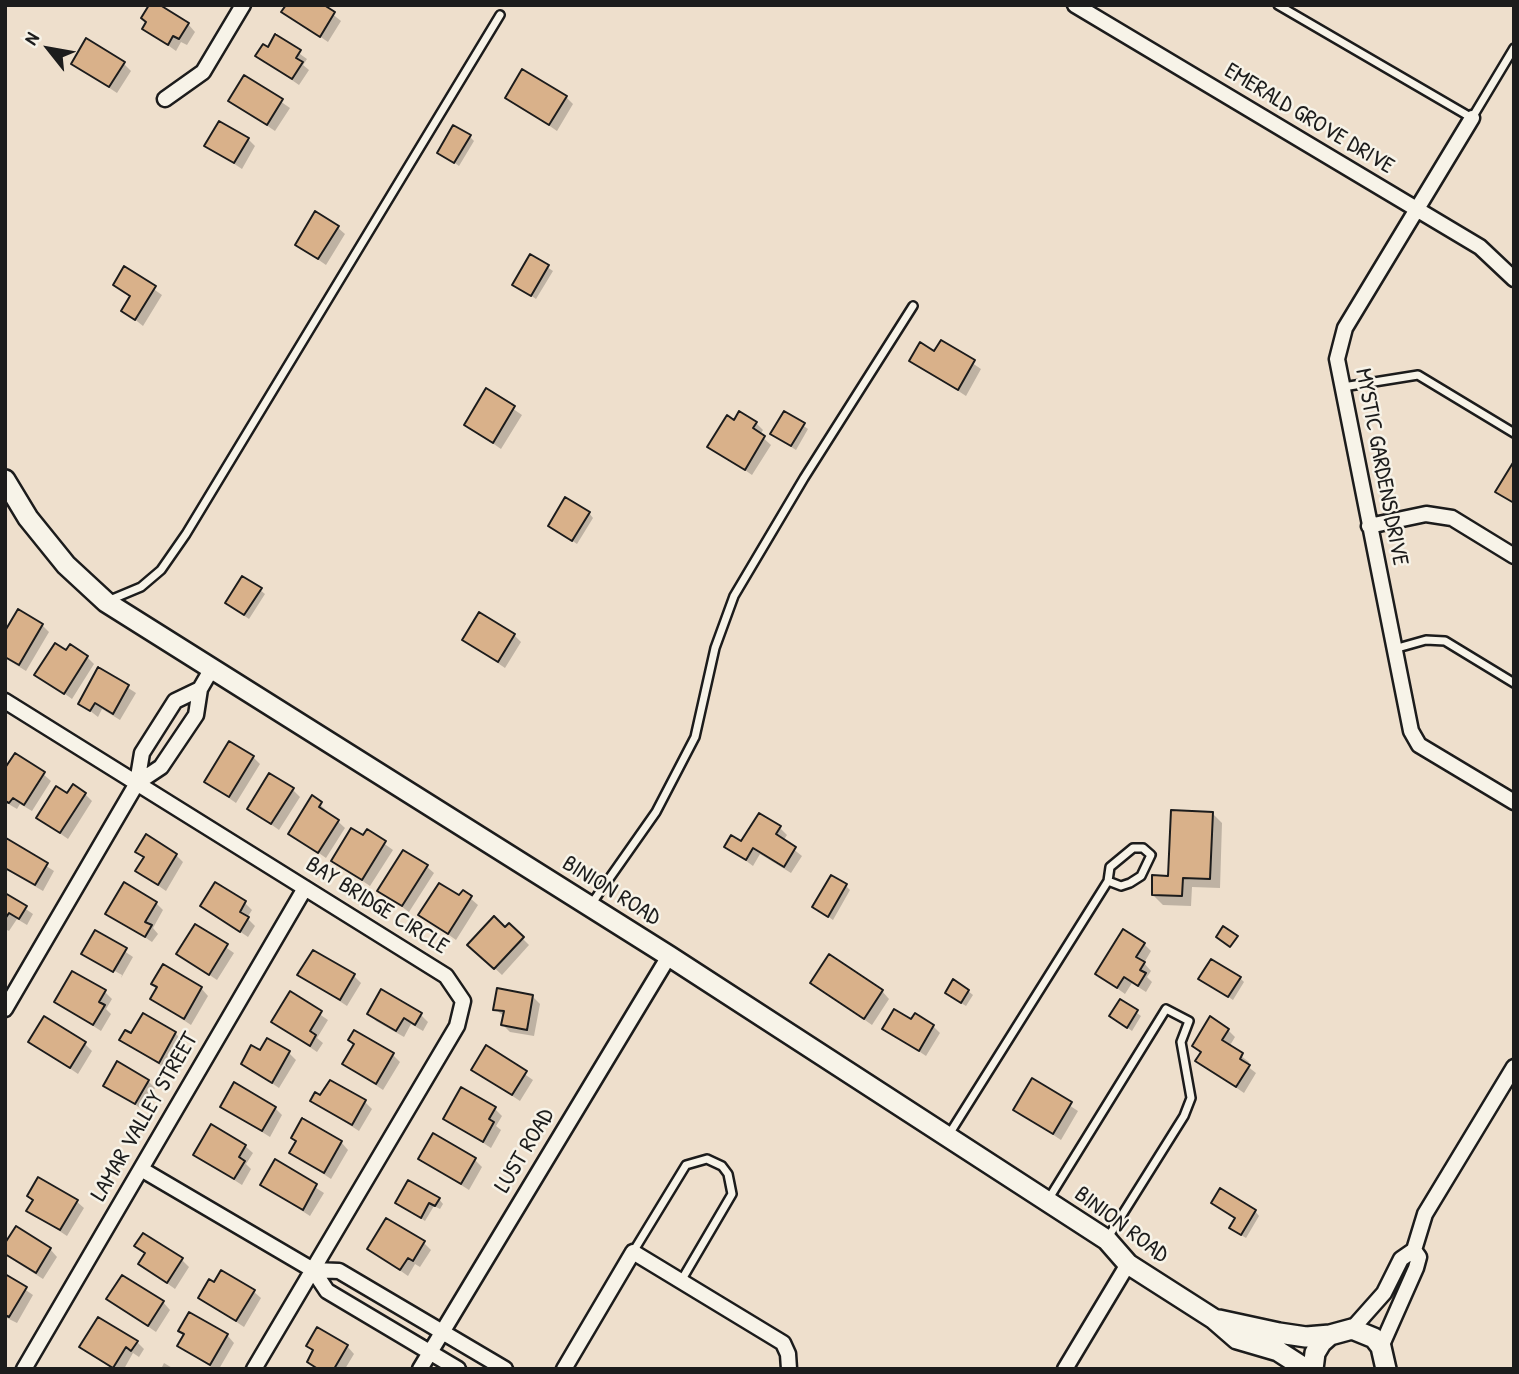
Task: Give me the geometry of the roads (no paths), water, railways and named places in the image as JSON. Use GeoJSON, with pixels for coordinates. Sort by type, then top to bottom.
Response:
{"type":"FeatureCollection","features":[{"type":"Feature","properties":{"kind":"main road","name":"BINION ROAD"},"geometry":{"type":"LineString","coordinates":[[5,480],[28,518],[66,565],[106,602],[669,956],[1107,1240],[1128,1264],[1214,1318],[1237,1339],[1278,1351],[1306,1369]]}},
{"type":"Feature","properties":{"kind":"main road","name":"BINION ROAD"},"geometry":{"type":"LineString","coordinates":[[1214,1318],[1279,1334],[1306,1337],[1330,1335],[1352,1329]]}},
{"type":"Feature","properties":{"kind":"main road"},"geometry":{"type":"LineString","coordinates":[[1352,1329],[1364,1331],[1381,1347],[1386,1369]]}},
{"type":"Feature","properties":{"kind":"main road"},"geometry":{"type":"LineString","coordinates":[[1313,1369],[1315,1353],[1330,1335]]}},
{"type":"Feature","properties":{"kind":"street"},"geometry":{"type":"LineString","coordinates":[[165,99],[203,72],[243,5]]}},
{"type":"Feature","properties":{"kind":"street","name":"EMERALD GROVE DRIVE"},"geometry":{"type":"LineString","coordinates":[[1077,6],[1480,247],[1514,279]]}},
{"type":"Feature","properties":{"kind":"street","name":"MYSTIC GARDENS DRIVE"},"geometry":{"type":"LineString","coordinates":[[1472,118],[1345,328],[1337,359],[1406,716],[1419,745],[1514,802]]}},
{"type":"Feature","properties":{"kind":"street"},"geometry":{"type":"LineString","coordinates":[[1369,526],[1426,514],[1452,518],[1514,556]]}},
{"type":"Feature","properties":{"kind":"street"},"geometry":{"type":"LineString","coordinates":[[137,783],[161,768],[196,715],[200,689],[212,670]]}},
{"type":"Feature","properties":{"kind":"street"},"geometry":{"type":"LineString","coordinates":[[5,1009],[137,783],[142,754],[175,701],[200,689]]}},
{"type":"Feature","properties":{"kind":"street","name":"BAY BRIDGE CIRCLE"},"geometry":{"type":"LineString","coordinates":[[5,701],[446,976],[463,1002],[457,1026],[254,1369]]}},
{"type":"Feature","properties":{"kind":"street","name":"LAMAR VALLEY STREET"},"geometry":{"type":"LineString","coordinates":[[24,1369],[305,888]]}},
{"type":"Feature","properties":{"kind":"street","name":"LUST ROAD"},"geometry":{"type":"LineString","coordinates":[[420,1369],[669,956]]}},
{"type":"Feature","properties":{"kind":"street"},"geometry":{"type":"LineString","coordinates":[[1352,1329],[1384,1293],[1401,1259],[1414,1250],[1425,1214],[1514,1067]]}},
{"type":"Feature","properties":{"kind":"street"},"geometry":{"type":"LineString","coordinates":[[141,1169],[313,1269],[339,1271],[505,1369]]}},
{"type":"Feature","properties":{"kind":"street"},"geometry":{"type":"LineString","coordinates":[[1381,1347],[1416,1268],[1419,1257],[1414,1250]]}},
{"type":"Feature","properties":{"kind":"street"},"geometry":{"type":"LineString","coordinates":[[564,1369],[633,1252],[783,1343],[788,1354],[789,1369]]}},
{"type":"Feature","properties":{"kind":"street"},"geometry":{"type":"LineString","coordinates":[[1065,1369],[1128,1264]]}},
{"type":"Feature","properties":{"kind":"street"},"geometry":{"type":"LineString","coordinates":[[313,1269],[327,1291],[458,1369]]}},
{"type":"Feature","properties":{"kind":"lane"},"geometry":{"type":"LineString","coordinates":[[1278,5],[1472,118],[1514,48]]}},
{"type":"Feature","properties":{"kind":"lane"},"geometry":{"type":"LineString","coordinates":[[106,602],[141,587],[161,570],[186,534],[500,15]]}},
{"type":"Feature","properties":{"kind":"lane"},"geometry":{"type":"LineString","coordinates":[[590,906],[656,812],[695,737],[715,648],[734,596],[804,478],[913,306]]}},
{"type":"Feature","properties":{"kind":"lane"},"geometry":{"type":"LineString","coordinates":[[1342,387],[1418,375],[1514,433]]}},
{"type":"Feature","properties":{"kind":"lane"},"geometry":{"type":"LineString","coordinates":[[1393,649],[1426,640],[1445,641],[1514,683]]}},
{"type":"Feature","properties":{"kind":"lane"},"geometry":{"type":"LineString","coordinates":[[948,1137],[1108,881],[1110,867],[1133,848],[1143,848],[1151,855],[1141,876],[1130,883],[1121,886],[1108,881]]}},
{"type":"Feature","properties":{"kind":"lane"},"geometry":{"type":"LineString","coordinates":[[1047,1201],[1166,1009],[1189,1021],[1181,1042],[1191,1098],[1184,1116],[1107,1240]]}},
{"type":"Feature","properties":{"kind":"lane"},"geometry":{"type":"LineString","coordinates":[[633,1252],[677,1174],[686,1165],[707,1158],[722,1166],[729,1174],[732,1194],[681,1281]]}}]}
